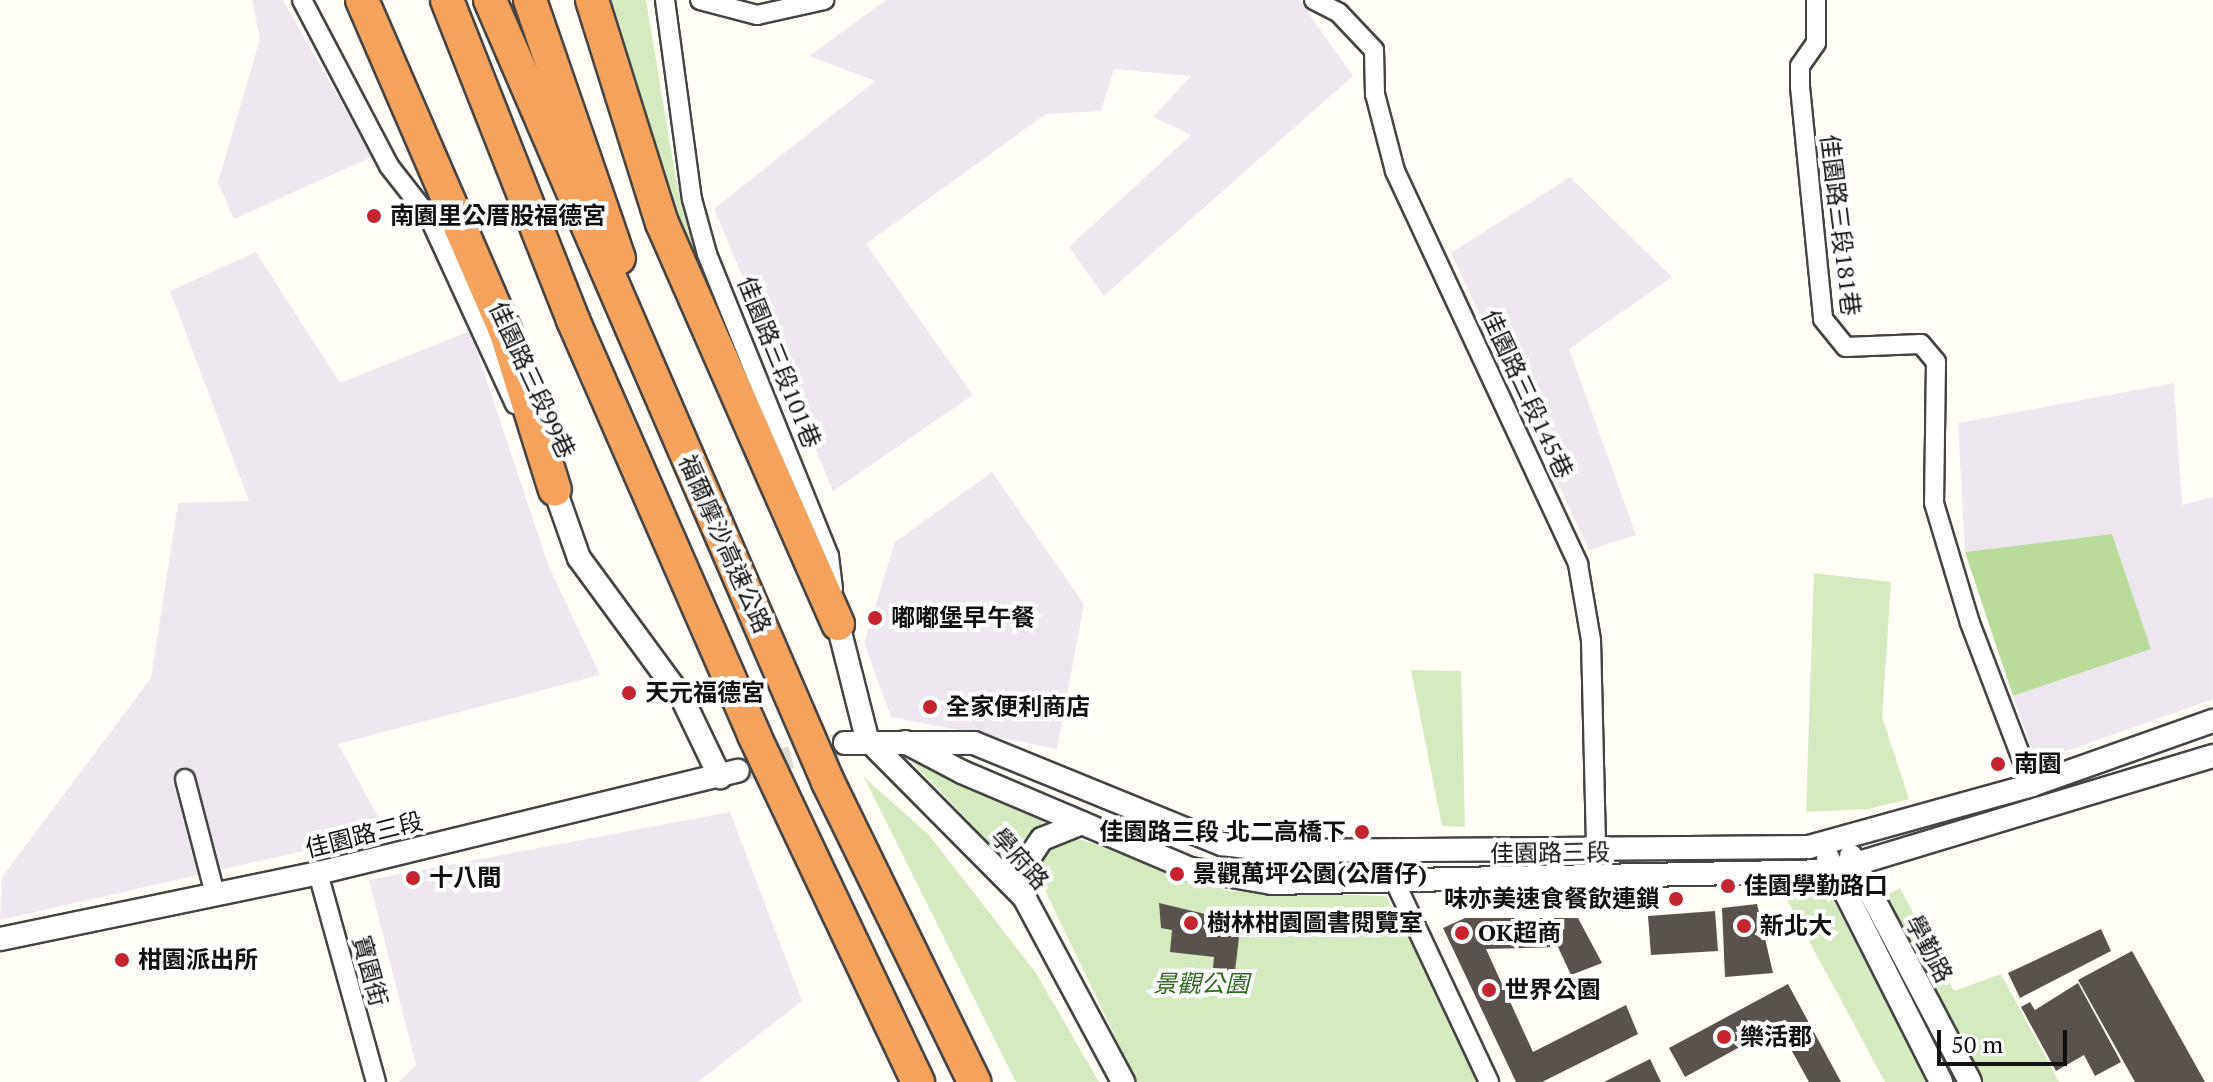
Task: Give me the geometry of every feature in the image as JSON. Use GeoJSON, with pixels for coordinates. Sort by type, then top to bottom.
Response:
{"type":"FeatureCollection","features":[{"type":"Feature","properties":{"kind":"highway"},"geometry":{"type":"LineString","coordinates":[[362,0],[506,333],[555,490]]}},
{"type":"Feature","properties":{"kind":"highway"},"geometry":{"type":"LineString","coordinates":[[434,0],[573,320]]}},
{"type":"Feature","properties":{"kind":"highway","name":"福爾摩沙高速公路"},"geometry":{"type":"LineString","coordinates":[[447,0],[573,320],[754,735],[918,1082]]}},
{"type":"Feature","properties":{"kind":"highway","name":"福爾摩沙高速公路"},"geometry":{"type":"LineString","coordinates":[[490,0],[828,782],[974,1082]]}},
{"type":"Feature","properties":{"kind":"highway"},"geometry":{"type":"LineString","coordinates":[[530,0],[710,509]]}},
{"type":"Feature","properties":{"kind":"highway"},"geometry":{"type":"LineString","coordinates":[[592,0],[662,223],[838,624]]}},
{"type":"Feature","properties":{"kind":"street","name":"佳園路三段99巷"},"geometry":{"type":"LineString","coordinates":[[302,0],[389,166],[429,217],[555,490],[579,558],[682,698],[729,774]]}},
{"type":"Feature","properties":{"kind":"street","name":"佳園路三段101巷"},"geometry":{"type":"LineString","coordinates":[[665,0],[692,199],[712,265],[829,556],[838,624],[867,739]]}},
{"type":"Feature","properties":{"kind":"street"},"geometry":{"type":"LineString","coordinates":[[700,0],[757,15],[824,0]]}},
{"type":"Feature","properties":{"kind":"street","name":"佳園路三段145巷"},"geometry":{"type":"LineString","coordinates":[[1314,0],[1339,13],[1374,50],[1375,94],[1395,171],[1578,564],[1591,640],[1596,848]]}},
{"type":"Feature","properties":{"kind":"street","name":"佳園路三段181巷"},"geometry":{"type":"LineString","coordinates":[[1816,0],[1816,43],[1800,66],[1800,87],[1823,319],[1846,347],[1921,344],[1936,362],[1934,503],[1970,623],[2032,785]]}},
{"type":"Feature","properties":{"kind":"street","name":"佳園路三段"},"geometry":{"type":"LineString","coordinates":[[845,743],[867,739],[901,739],[974,743],[1222,844],[1281,851],[1596,848],[1833,843],[2032,785],[2213,721]]}},
{"type":"Feature","properties":{"kind":"street","name":"學府路"},"geometry":{"type":"LineString","coordinates":[[867,739],[1024,897],[1123,1082]]}},
{"type":"Feature","properties":{"kind":"street","name":"佳園路三段"},"geometry":{"type":"LineString","coordinates":[[901,739],[1082,823],[1191,869],[1272,883],[1832,871],[1856,867],[2213,756]]}},
{"type":"Feature","properties":{"kind":"street","name":"佳園路三段"},"geometry":{"type":"LineString","coordinates":[[0,939],[318,873],[729,774]]}},
{"type":"Feature","properties":{"kind":"street"},"geometry":{"type":"LineString","coordinates":[[185,779],[215,894]]}},
{"type":"Feature","properties":{"kind":"street"},"geometry":{"type":"LineString","coordinates":[[1024,897],[1029,858],[1042,839],[1082,823]]}},
{"type":"Feature","properties":{"kind":"street"},"geometry":{"type":"LineString","coordinates":[[1833,843],[1832,871],[1941,1082]]}},
{"type":"Feature","properties":{"kind":"street","name":"學勤路"},"geometry":{"type":"LineString","coordinates":[[1833,843],[1856,867],[1970,1082]]}},
{"type":"Feature","properties":{"kind":"street","name":"寶園街"},"geometry":{"type":"LineString","coordinates":[[318,873],[376,1082]]}},
{"type":"Feature","properties":{"kind":"street"},"geometry":{"type":"LineString","coordinates":[[1395,882],[1489,1082]]}},
{"type":"Feature","properties":{"kind":"shaded area"},"geometry":{"type":"Polygon","coordinates":[[[252,0],[283,0],[372,157],[234,219],[218,182],[260,39],[252,0]]]}},
{"type":"Feature","properties":{"kind":"shaded area"},"geometry":{"type":"Polygon","coordinates":[[[886,0],[1299,0],[1353,76],[1104,296],[1069,247],[1191,135],[1153,117],[1191,76],[1114,69],[1101,111],[1046,114],[866,244],[973,395],[833,491],[714,209],[875,81],[809,56],[886,0]]]}},
{"type":"Feature","properties":{"kind":"shaded area"},"geometry":{"type":"Polygon","coordinates":[[[1570,177],[1672,277],[1569,349],[1636,535],[1589,550],[1451,253],[1570,177]]]}},
{"type":"Feature","properties":{"kind":"shaded area"},"geometry":{"type":"Polygon","coordinates":[[[256,252],[340,383],[470,331],[549,567],[600,675],[338,744],[387,832],[0,920],[2,877],[151,678],[178,503],[249,501],[170,291],[256,252]]]}},
{"type":"Feature","properties":{"kind":"shaded area"},"geometry":{"type":"Polygon","coordinates":[[[2174,383],[2182,505],[2213,497],[2213,699],[2036,762],[2013,696],[2151,649],[2112,534],[1965,552],[1958,423],[2174,383]]]}},
{"type":"Feature","properties":{"kind":"shaded area"},"geometry":{"type":"Polygon","coordinates":[[[992,472],[1084,604],[1057,749],[891,717],[864,643],[895,542],[992,472]]]}},
{"type":"Feature","properties":{"kind":"shaded area"},"geometry":{"type":"Polygon","coordinates":[[[730,812],[802,1001],[698,1082],[399,1082],[416,1065],[369,880],[730,812]]]}},
{"type":"Feature","properties":{"kind":"green space"},"geometry":{"type":"Polygon","coordinates":[[[611,0],[646,0],[675,174],[703,285],[643,114],[611,0]]]}},
{"type":"Feature","properties":{"kind":"green space"},"geometry":{"type":"Polygon","coordinates":[[[2112,534],[2151,649],[2013,696],[1965,552],[2112,534]]]}},
{"type":"Feature","properties":{"kind":"green space"},"geometry":{"type":"Polygon","coordinates":[[[1814,573],[1891,582],[1882,717],[1909,799],[1868,809],[1806,812],[1814,573]]]}},
{"type":"Feature","properties":{"kind":"green space"},"geometry":{"type":"Polygon","coordinates":[[[1411,670],[1461,671],[1465,827],[1442,826],[1411,670]]]}},
{"type":"Feature","properties":{"kind":"green space"},"geometry":{"type":"Polygon","coordinates":[[[912,762],[966,770],[1045,822],[1025,838],[1015,869],[912,762]]]}},
{"type":"Feature","properties":{"kind":"green space"},"geometry":{"type":"Polygon","coordinates":[[[864,777],[929,835],[1036,973],[1099,1082],[1016,1082],[864,777]]]}},
{"type":"Feature","properties":{"kind":"green space","name":"景觀公園"},"geometry":{"type":"Polygon","coordinates":[[[1076,838],[1230,891],[1386,896],[1483,1082],[1137,1082],[1042,884],[1038,864],[1045,849],[1060,839],[1076,838]]]}},
{"type":"Feature","properties":{"kind":"green space"},"geometry":{"type":"Polygon","coordinates":[[[1900,888],[1954,991],[2001,974],[2059,1082],[1983,1082],[1884,897],[1900,888]]]}},
{"type":"Feature","properties":{"kind":"green space"},"geometry":{"type":"Polygon","coordinates":[[[1831,896],[1928,1082],[1885,1082],[1786,898],[1831,896]]]}},
{"type":"Feature","properties":{"kind":"building"},"geometry":{"type":"Polygon","coordinates":[[[1159,903],[1226,919],[1225,935],[1239,937],[1235,971],[1213,968],[1214,957],[1170,952],[1172,930],[1161,928],[1159,903]]]}},
{"type":"Feature","properties":{"kind":"building","name":"新北大"},"geometry":{"type":"Polygon","coordinates":[[[1757,904],[1773,973],[1725,977],[1722,908],[1757,904]]]}},
{"type":"Feature","properties":{"kind":"building","name":"新北大"},"geometry":{"type":"Polygon","coordinates":[[[1715,911],[1718,951],[1651,955],[1648,916],[1715,911]]]}},
{"type":"Feature","properties":{"kind":"building","name":"世界公園"},"geometry":{"type":"Polygon","coordinates":[[[1465,918],[1578,918],[1602,963],[1571,975],[1558,947],[1486,949],[1533,1052],[1626,1005],[1638,1034],[1542,1082],[1516,1082],[1443,928],[1465,918]]]}},
{"type":"Feature","properties":{"kind":"building"},"geometry":{"type":"Polygon","coordinates":[[[2101,929],[2111,951],[2020,998],[2008,973],[2101,929]]]}},
{"type":"Feature","properties":{"kind":"building"},"geometry":{"type":"Polygon","coordinates":[[[2132,951],[2205,1082],[2135,1082],[2078,980],[2132,951]]]}},
{"type":"Feature","properties":{"kind":"building"},"geometry":{"type":"Polygon","coordinates":[[[2078,983],[2121,1062],[2095,1076],[2084,1055],[2056,1071],[2021,1007],[2030,1002],[2035,1010],[2078,983]]]}},
{"type":"Feature","properties":{"kind":"building","name":"樂活郡"},"geometry":{"type":"Polygon","coordinates":[[[1788,984],[1841,1082],[1809,1082],[1778,1026],[1685,1077],[1669,1048],[1788,984]]]}},
{"type":"Feature","properties":{"kind":"building"},"geometry":{"type":"Polygon","coordinates":[[[1650,1059],[1661,1082],[1604,1082],[1650,1059]]]}},
{"type":"Feature","properties":{"kind":"tunnel"},"geometry":{"type":"LineString","coordinates":[[738,771],[845,743]]}},
{"type":"Feature","properties":{"kind":"place","name":"南園里公厝股福德宮"},"geometry":{"type":"Point","coordinates":[374,216]}},
{"type":"Feature","properties":{"kind":"place","name":"嘟嘟堡早午餐"},"geometry":{"type":"Point","coordinates":[875,618]}},
{"type":"Feature","properties":{"kind":"place","name":"天元福德宮"},"geometry":{"type":"Point","coordinates":[629,693]}},
{"type":"Feature","properties":{"kind":"place","name":"全家便利商店"},"geometry":{"type":"Point","coordinates":[930,707]}},
{"type":"Feature","properties":{"kind":"place","name":"南園"},"geometry":{"type":"Point","coordinates":[1998,764]}},
{"type":"Feature","properties":{"kind":"place","name":"佳園路三段 北二高橋下"},"geometry":{"type":"Point","coordinates":[1362,832]}},
{"type":"Feature","properties":{"kind":"place","name":"景觀萬坪公園(公厝仔)"},"geometry":{"type":"Point","coordinates":[1177,874]}},
{"type":"Feature","properties":{"kind":"place","name":"十八間"},"geometry":{"type":"Point","coordinates":[413,878]}},
{"type":"Feature","properties":{"kind":"place","name":"佳園學勤路口"},"geometry":{"type":"Point","coordinates":[1728,886]}},
{"type":"Feature","properties":{"kind":"place","name":"味亦美速食餐飲連鎖"},"geometry":{"type":"Point","coordinates":[1676,899]}},
{"type":"Feature","properties":{"kind":"place","name":"樹林柑園圖書閱覽室"},"geometry":{"type":"Point","coordinates":[1191,923]}},
{"type":"Feature","properties":{"kind":"place","name":"新北大"},"geometry":{"type":"Point","coordinates":[1744,926]}},
{"type":"Feature","properties":{"kind":"place","name":"OK超商"},"geometry":{"type":"Point","coordinates":[1462,933]}},
{"type":"Feature","properties":{"kind":"place","name":"柑園派出所"},"geometry":{"type":"Point","coordinates":[122,960]}},
{"type":"Feature","properties":{"kind":"place","name":"世界公園"},"geometry":{"type":"Point","coordinates":[1489,990]}},
{"type":"Feature","properties":{"kind":"place","name":"樂活郡"},"geometry":{"type":"Point","coordinates":[1724,1037]}}]}
